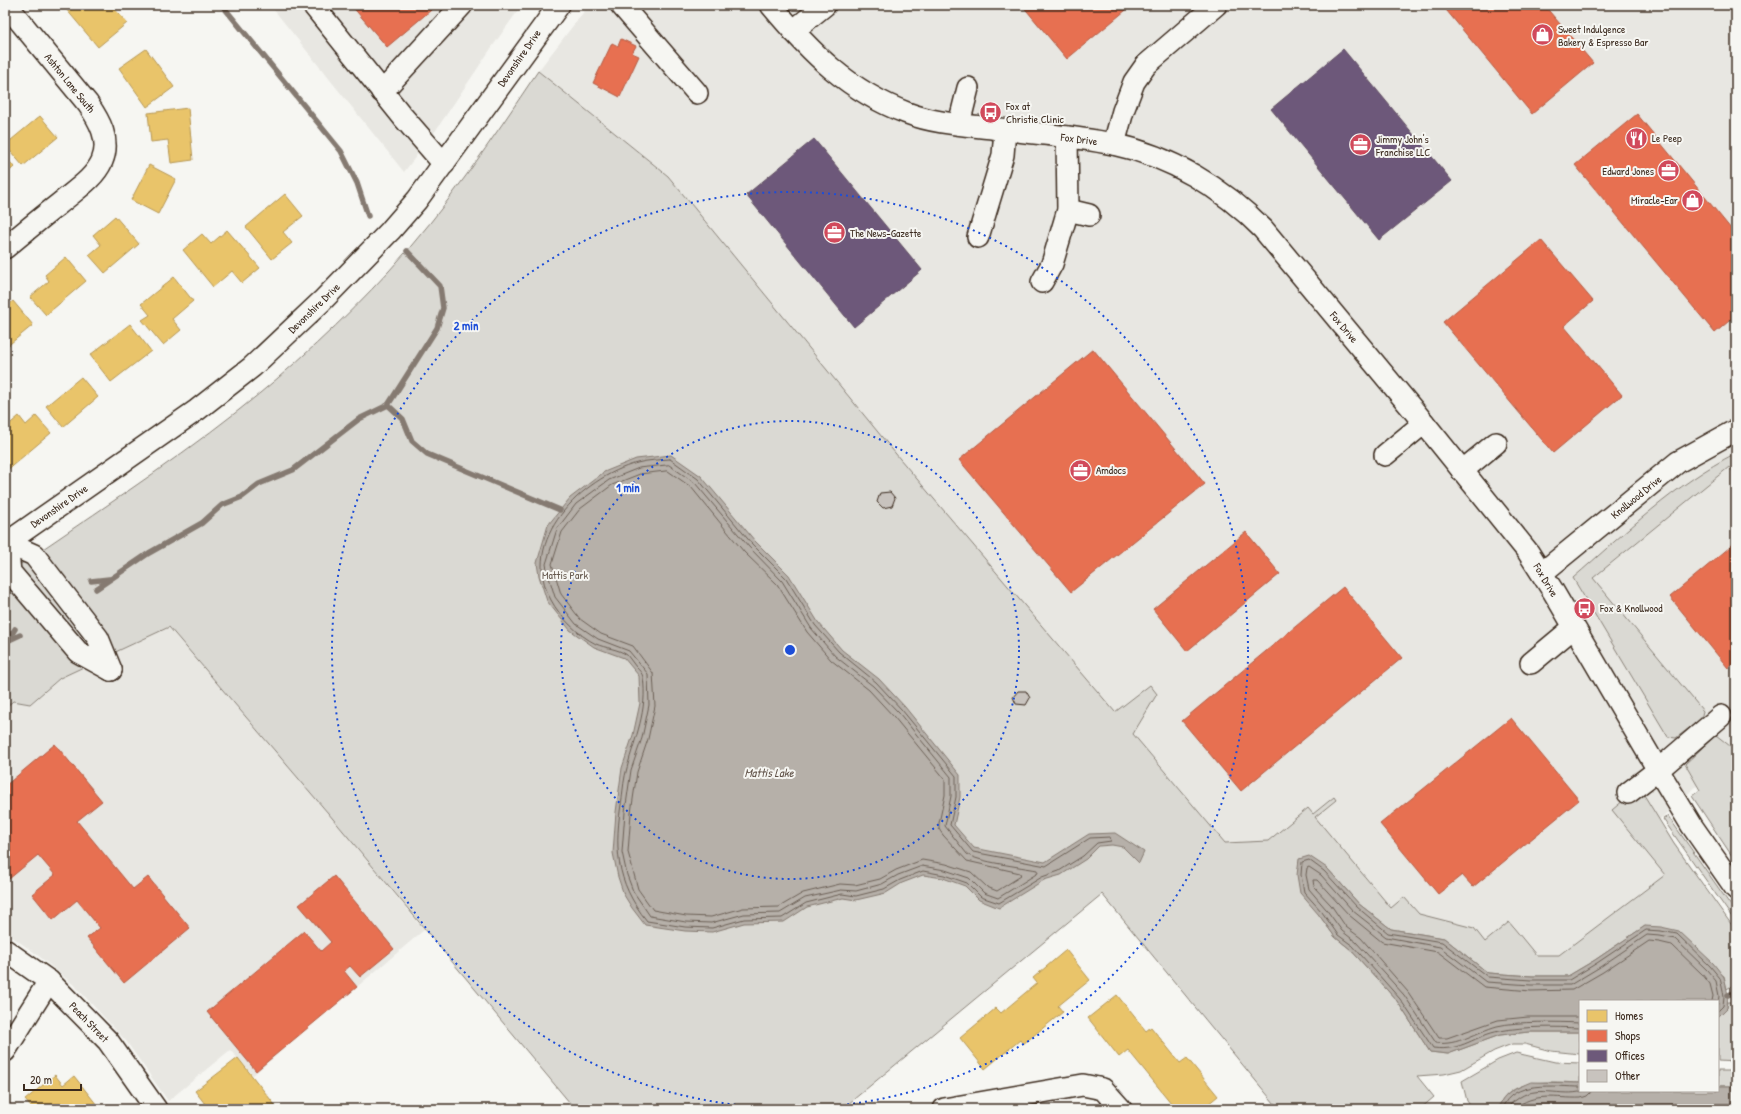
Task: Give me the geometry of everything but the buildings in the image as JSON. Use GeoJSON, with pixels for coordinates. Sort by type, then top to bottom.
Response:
{"type":"FeatureCollection","features":[{"type":"Feature","properties":{"kind":"street","name":"Ashton Lane South"},"geometry":{"type":"LineString","coordinates":[[5,5],[99,119],[104,136],[105,150],[102,161],[91,178],[5,248]]}},
{"type":"Feature","properties":{"kind":"street"},"geometry":{"type":"LineString","coordinates":[[313,5],[382,92],[444,164]]}},
{"type":"Feature","properties":{"kind":"street"},"geometry":{"type":"LineString","coordinates":[[382,92],[462,5]]}},
{"type":"Feature","properties":{"kind":"street","name":"Devonshire Drive"},"geometry":{"type":"LineString","coordinates":[[6,544],[197,410],[252,367],[322,301],[371,251],[413,204],[444,164],[559,5]]}},
{"type":"Feature","properties":{"kind":"street"},"geometry":{"type":"LineString","coordinates":[[621,5],[697,93]]}},
{"type":"Feature","properties":{"kind":"street","name":"Fox Drive"},"geometry":{"type":"LineString","coordinates":[[771,5],[823,63],[853,86],[877,100],[907,113],[940,122],[1114,144],[1146,153],[1184,170],[1213,187],[1244,209],[1263,229],[1520,540],[1542,573],[1573,628],[1692,826],[1736,889]]}},
{"type":"Feature","properties":{"kind":"street"},"geometry":{"type":"LineString","coordinates":[[793,31],[825,5]]}},
{"type":"Feature","properties":{"kind":"street"},"geometry":{"type":"LineString","coordinates":[[1114,144],[1134,82],[1146,64],[1211,6]]}},
{"type":"Feature","properties":{"kind":"street"},"geometry":{"type":"LineString","coordinates":[[960,124],[968,88]]}},
{"type":"Feature","properties":{"kind":"street"},"geometry":{"type":"LineString","coordinates":[[978,237],[1003,155],[1005,130]]}},
{"type":"Feature","properties":{"kind":"street"},"geometry":{"type":"LineString","coordinates":[[1042,282],[1052,264],[1068,210],[1067,137]]}},
{"type":"Feature","properties":{"kind":"street"},"geometry":{"type":"LineString","coordinates":[[1068,210],[1089,215]]}},
{"type":"Feature","properties":{"kind":"street"},"geometry":{"type":"LineString","coordinates":[[1385,455],[1424,423]]}},
{"type":"Feature","properties":{"kind":"street","name":"Knollwood Drive"},"geometry":{"type":"LineString","coordinates":[[1542,573],[1678,462],[1736,430]]}},
{"type":"Feature","properties":{"kind":"street"},"geometry":{"type":"LineString","coordinates":[[1462,471],[1496,443]]}},
{"type":"Feature","properties":{"kind":"street"},"geometry":{"type":"LineString","coordinates":[[6,544],[34,555],[98,638],[111,670],[78,652],[10,572],[6,544]]}},
{"type":"Feature","properties":{"kind":"street"},"geometry":{"type":"LineString","coordinates":[[1531,663],[1573,628]]}},
{"type":"Feature","properties":{"kind":"street"},"geometry":{"type":"LineString","coordinates":[[1628,793],[1658,770],[1721,716]]}},
{"type":"Feature","properties":{"kind":"street","name":"Peach Street"},"geometry":{"type":"LineString","coordinates":[[5,950],[49,981],[108,1041],[156,1109]]}},
{"type":"Feature","properties":{"kind":"street"},"geometry":{"type":"LineString","coordinates":[[5,1051],[49,981]]}},
{"type":"Feature","properties":{"kind":"street"},"geometry":{"type":"LineString","coordinates":[[944,1109],[1041,1101],[1083,1085],[1103,1089],[1121,1109]]}},
{"type":"Feature","properties":{"kind":"shaded area"},"geometry":{"type":"Polygon","coordinates":[[[270,5],[522,5],[436,130],[404,172],[270,5]]]}},
{"type":"Feature","properties":{"kind":"shaded area"},"geometry":{"type":"Polygon","coordinates":[[[589,5],[1736,5],[1736,753],[1659,820],[1700,880],[1555,968],[1395,919],[1256,851],[1225,843],[900,459],[668,176],[538,71],[589,5]]]}},
{"type":"Feature","properties":{"kind":"shaded area"},"geometry":{"type":"Polygon","coordinates":[[[169,627],[328,813],[424,930],[253,1075],[230,1050],[168,1101],[126,1041],[75,986],[35,953],[5,932],[5,708],[13,701],[30,704],[60,678],[169,627]]]}},
{"type":"Feature","properties":{"kind":"green space","name":"Mattis Park"},"geometry":{"type":"Polygon","coordinates":[[[538,71],[668,176],[900,459],[1115,712],[1150,685],[1157,694],[1133,734],[1225,843],[1268,841],[1308,808],[1313,814],[1334,797],[1336,800],[1315,817],[1391,908],[1404,897],[1419,914],[1474,928],[1485,942],[1509,922],[1536,955],[1559,955],[1665,875],[1612,810],[1630,795],[1641,790],[1674,844],[1736,931],[1736,983],[1727,989],[1724,976],[1645,926],[1595,960],[1568,976],[1532,976],[1488,973],[1444,938],[1391,929],[1359,904],[1327,868],[1319,915],[1335,937],[1350,949],[1397,1001],[1430,1052],[1448,1054],[1500,1035],[1529,1032],[1579,1032],[1579,1054],[1551,1051],[1525,1044],[1512,1044],[1494,1051],[1461,1070],[1444,1074],[1417,1076],[1434,1097],[1420,1109],[1279,1109],[1102,894],[842,1109],[575,1109],[328,813],[169,627],[60,678],[30,704],[13,701],[5,708],[5,575],[153,474],[211,432],[278,378],[317,344],[372,289],[410,247],[449,199],[538,71]]]}},
{"type":"Feature","properties":{"kind":"green space"},"geometry":{"type":"Polygon","coordinates":[[[1736,453],[1736,475],[1729,467],[1593,578],[1703,711],[1701,719],[1676,738],[1668,737],[1573,578],[1671,494],[1714,465],[1736,453]]]}},
{"type":"Feature","properties":{"kind":"green space"},"geometry":{"type":"Polygon","coordinates":[[[1716,735],[1730,746],[1736,741],[1736,862],[1692,796],[1700,790],[1685,764],[1716,735]]]}},
{"type":"Feature","properties":{"kind":"green space"},"geometry":{"type":"Polygon","coordinates":[[[1668,816],[1736,913],[1736,923],[1663,819],[1668,816]]]}},
{"type":"Feature","properties":{"kind":"green space"},"geometry":{"type":"Polygon","coordinates":[[[1728,1002],[1736,1002],[1736,1062],[1719,1061],[1719,1016],[1727,1008],[1728,1002]]]}},
{"type":"Feature","properties":{"kind":"green space"},"geometry":{"type":"Polygon","coordinates":[[[1516,1053],[1555,1062],[1579,1063],[1579,1083],[1533,1083],[1512,1091],[1504,1098],[1498,1109],[1473,1109],[1467,1101],[1462,1081],[1498,1060],[1516,1053]]]}},
{"type":"Feature","properties":{"kind":"green space"},"geometry":{"type":"Polygon","coordinates":[[[1719,1071],[1736,1071],[1736,1086],[1719,1086],[1719,1071]]]}},
{"type":"Feature","properties":{"kind":"water","name":"Mattis Lake"},"geometry":{"type":"Polygon","coordinates":[[[671,455],[701,476],[755,541],[789,575],[818,622],[842,650],[879,679],[905,707],[960,775],[960,797],[954,825],[974,848],[1045,862],[1089,834],[1115,833],[1144,852],[1139,863],[1123,847],[1112,845],[1099,846],[1086,859],[1061,875],[1044,880],[999,908],[979,900],[965,886],[943,878],[923,875],[902,883],[886,893],[856,900],[843,898],[807,907],[784,922],[744,923],[712,932],[685,931],[645,925],[624,895],[618,877],[613,853],[616,812],[622,768],[633,735],[640,703],[639,676],[624,658],[594,647],[570,630],[547,601],[539,576],[537,563],[548,525],[570,498],[604,472],[636,459],[671,455]]]}},
{"type":"Feature","properties":{"kind":"water"},"geometry":{"type":"Polygon","coordinates":[[[1309,856],[1327,868],[1359,904],[1391,929],[1444,938],[1488,973],[1532,976],[1568,976],[1595,960],[1645,926],[1661,927],[1679,931],[1713,963],[1724,977],[1728,995],[1727,1008],[1719,1016],[1719,1000],[1579,1000],[1579,1032],[1529,1032],[1500,1035],[1448,1054],[1430,1052],[1397,1001],[1350,949],[1335,937],[1300,893],[1297,875],[1299,859],[1309,856]]]}},
{"type":"Feature","properties":{"kind":"water"},"geometry":{"type":"Polygon","coordinates":[[[1531,1082],[1579,1083],[1579,1092],[1719,1092],[1719,1086],[1736,1086],[1736,1109],[1498,1109],[1503,1099],[1516,1089],[1531,1082]]]}},
{"type":"Feature","properties":{"kind":"waterway"},"geometry":{"type":"LineString","coordinates":[[222,5],[341,151],[357,183],[368,216]]}},
{"type":"Feature","properties":{"kind":"waterway"},"geometry":{"type":"LineString","coordinates":[[96,589],[149,553],[202,523],[222,505],[242,497],[259,484],[293,470],[359,419],[388,405],[437,328],[443,308],[440,286],[407,251]]}},
{"type":"Feature","properties":{"kind":"waterway"},"geometry":{"type":"LineString","coordinates":[[388,405],[403,419],[412,441],[427,454],[560,510]]}},
{"type":"Feature","properties":{"kind":"waterway"},"geometry":{"type":"LineString","coordinates":[[91,581],[109,579]]}},
{"type":"Feature","properties":{"kind":"waterway"},"geometry":{"type":"LineString","coordinates":[[8,640],[15,629]]}},
{"type":"Feature","properties":{"kind":"waterway"},"geometry":{"type":"LineString","coordinates":[[5,642],[20,635]]}},
{"type":"Feature","properties":{"kind":"waterway"},"geometry":{"type":"LineString","coordinates":[[1728,995],[1736,992]]}},
{"type":"Feature","properties":{"kind":"place","name":"Sweet Indulgence Bakery & Espresso Bar"},"geometry":{"type":"Point","coordinates":[1543,35]}},
{"type":"Feature","properties":{"kind":"place","name":"Fox at Christie Clinic"},"geometry":{"type":"Point","coordinates":[990,112]}},
{"type":"Feature","properties":{"kind":"place","name":"Le Peep"},"geometry":{"type":"Point","coordinates":[1637,138]}},
{"type":"Feature","properties":{"kind":"place","name":"Jimmy John's Franchise LLC"},"geometry":{"type":"Point","coordinates":[1361,145]}},
{"type":"Feature","properties":{"kind":"place","name":"Edward Jones"},"geometry":{"type":"Point","coordinates":[1669,171]}},
{"type":"Feature","properties":{"kind":"place","name":"Miracle-Ear"},"geometry":{"type":"Point","coordinates":[1693,200]}},
{"type":"Feature","properties":{"kind":"place","name":"The News-Gazette"},"geometry":{"type":"Point","coordinates":[834,233]}},
{"type":"Feature","properties":{"kind":"place","name":"Amdocs"},"geometry":{"type":"Point","coordinates":[1081,470]}},
{"type":"Feature","properties":{"kind":"place","name":"Fox & Knollwood"},"geometry":{"type":"Point","coordinates":[1584,608]}}]}
